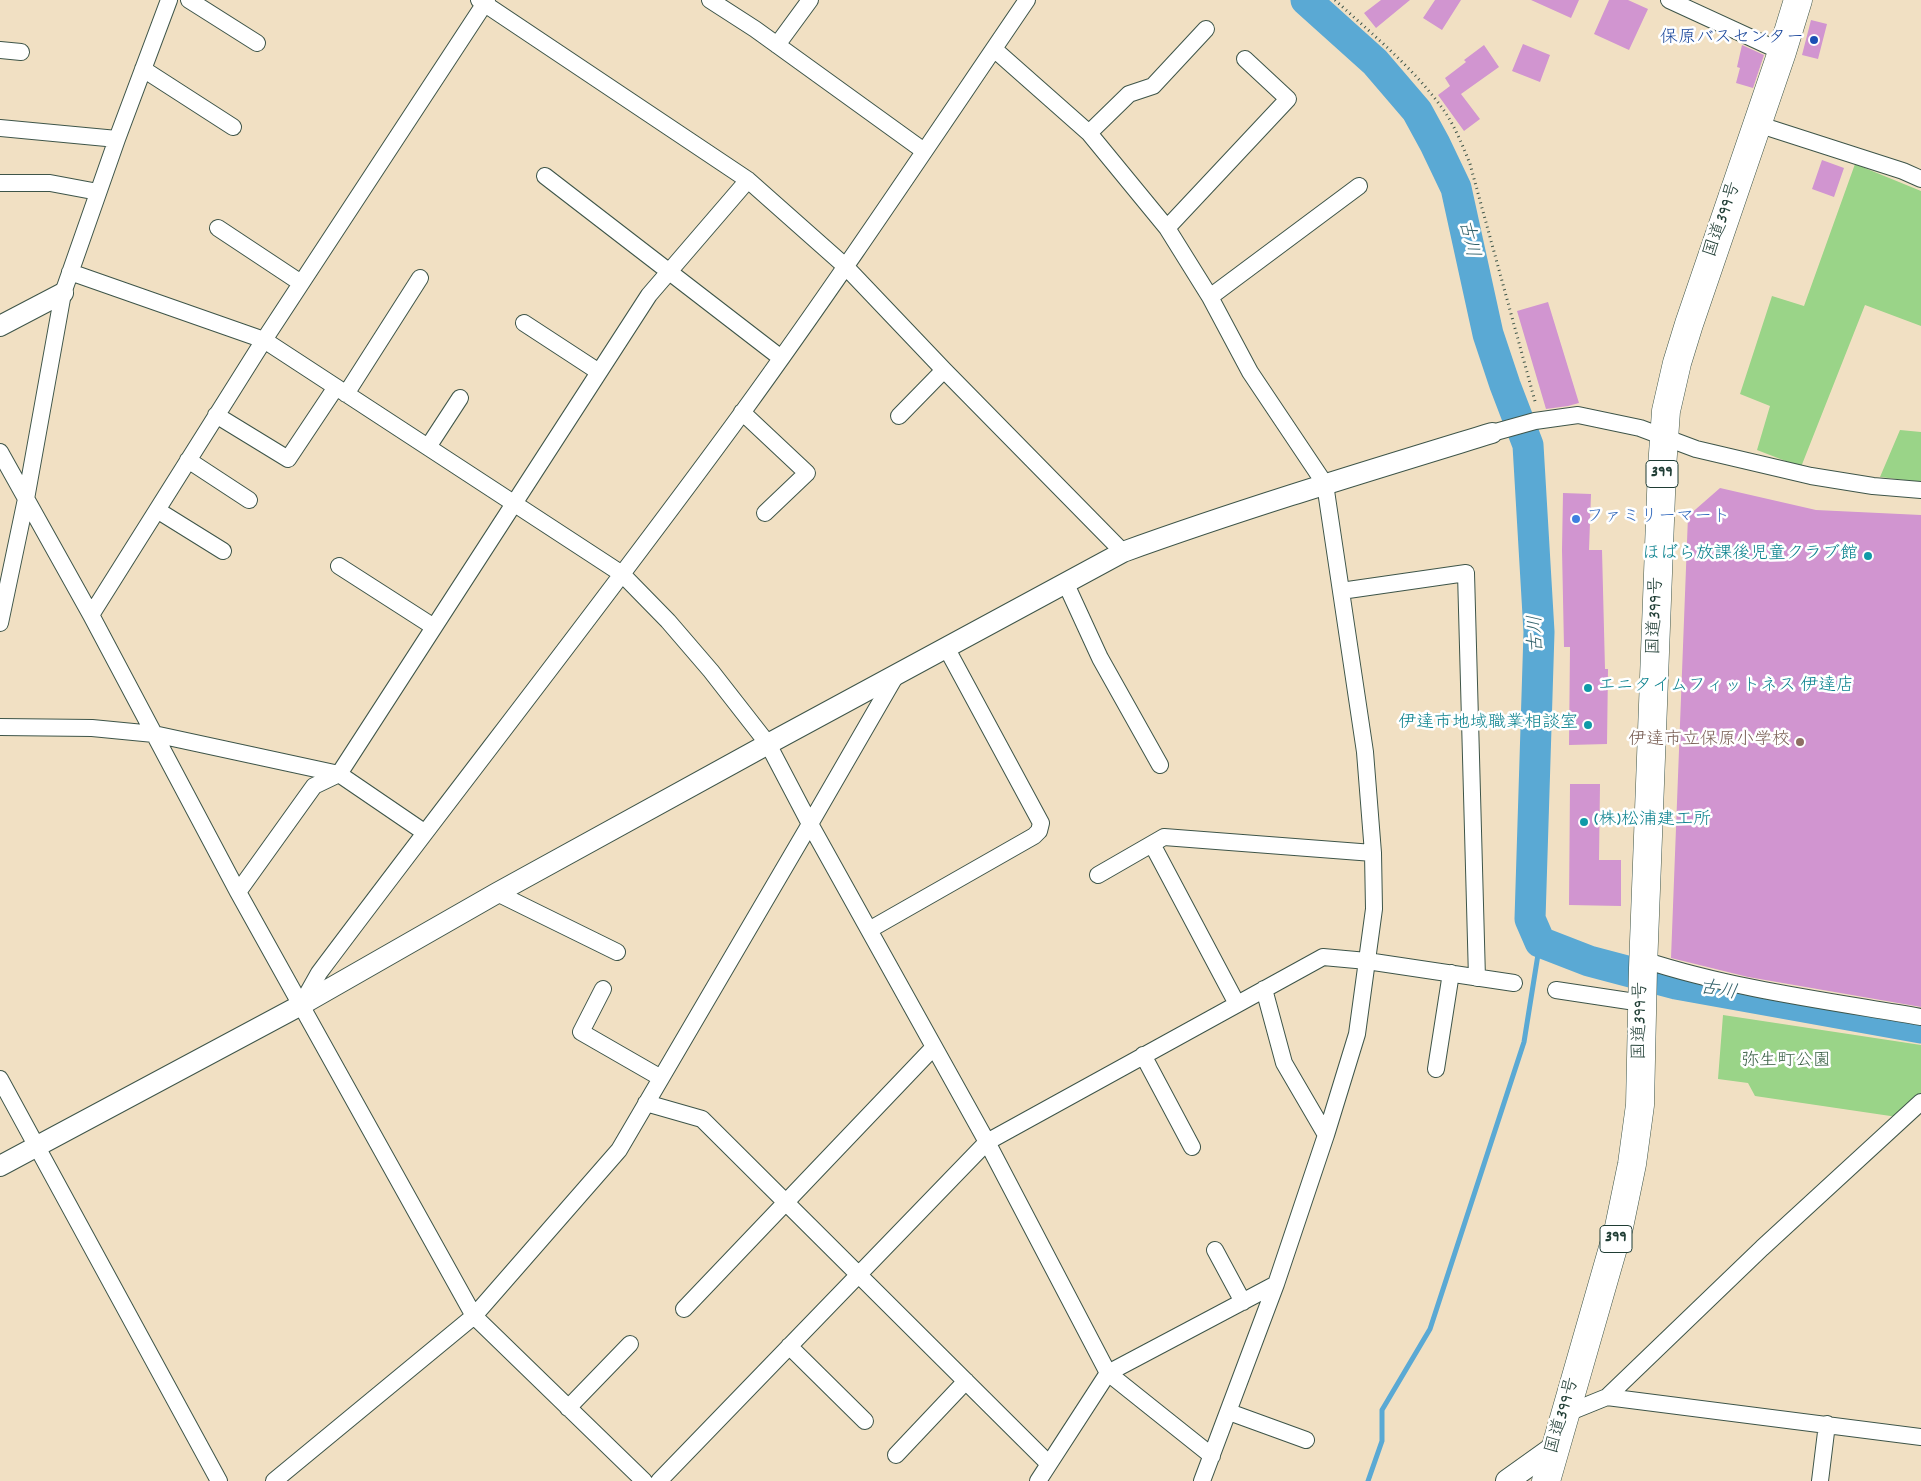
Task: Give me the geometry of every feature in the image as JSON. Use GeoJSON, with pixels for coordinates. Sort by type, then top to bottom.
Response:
{"type":"FeatureCollection","features":[{"type":"Feature","properties":{"kind":"highway","name":"国道399号"},"geometry":{"type":"LineString","coordinates":[[1546,1481],[1619,1227],[1632,1164],[1640,1105],[1664,437],[1670,392],[1688,324],[1782,52],[1798,0]]}},
{"type":"Feature","properties":{"kind":"main road"},"geometry":{"type":"LineString","coordinates":[[1507,1481],[1556,1446]]}},
{"type":"Feature","properties":{"kind":"street"},"geometry":{"type":"LineString","coordinates":[[0,623],[26,499],[62,292],[169,0]]}},
{"type":"Feature","properties":{"kind":"street"},"geometry":{"type":"LineString","coordinates":[[189,0],[257,43]]}},
{"type":"Feature","properties":{"kind":"street"},"geometry":{"type":"LineString","coordinates":[[710,0],[777,45],[924,151]]}},
{"type":"Feature","properties":{"kind":"street"},"geometry":{"type":"LineString","coordinates":[[777,45],[810,0]]}},
{"type":"Feature","properties":{"kind":"street"},"geometry":{"type":"LineString","coordinates":[[301,1005],[319,973],[424,832],[622,574],[742,412],[1028,0]]}},
{"type":"Feature","properties":{"kind":"street"},"geometry":{"type":"LineString","coordinates":[[1669,0],[1782,52]]}},
{"type":"Feature","properties":{"kind":"street"},"geometry":{"type":"LineString","coordinates":[[91,615],[264,340],[484,1],[748,180],[845,266],[1123,552]]}},
{"type":"Feature","properties":{"kind":"street"},"geometry":{"type":"LineString","coordinates":[[1090,133],[1129,94],[1153,86],[1206,29]]}},
{"type":"Feature","properties":{"kind":"street"},"geometry":{"type":"LineString","coordinates":[[994,49],[1090,133],[1167,228],[1210,297],[1250,372],[1325,484],[1365,752],[1373,853],[1374,909],[1357,1034],[1326,1135],[1276,1284],[1202,1481]]}},
{"type":"Feature","properties":{"kind":"street"},"geometry":{"type":"LineString","coordinates":[[0,50],[20,52]]}},
{"type":"Feature","properties":{"kind":"street"},"geometry":{"type":"LineString","coordinates":[[1167,228],[1288,99],[1244,59]]}},
{"type":"Feature","properties":{"kind":"street"},"geometry":{"type":"LineString","coordinates":[[143,69],[232,127]]}},
{"type":"Feature","properties":{"kind":"street"},"geometry":{"type":"LineString","coordinates":[[1757,124],[1903,171],[1921,179]]}},
{"type":"Feature","properties":{"kind":"street"},"geometry":{"type":"LineString","coordinates":[[0,128],[117,139]]}},
{"type":"Feature","properties":{"kind":"street"},"geometry":{"type":"LineString","coordinates":[[545,176],[781,358]]}},
{"type":"Feature","properties":{"kind":"street"},"geometry":{"type":"LineString","coordinates":[[238,892],[314,786],[339,774],[649,295],[748,180]]}},
{"type":"Feature","properties":{"kind":"street"},"geometry":{"type":"LineString","coordinates":[[0,183],[50,183],[98,192]]}},
{"type":"Feature","properties":{"kind":"street"},"geometry":{"type":"LineString","coordinates":[[1210,297],[1359,186]]}},
{"type":"Feature","properties":{"kind":"street"},"geometry":{"type":"LineString","coordinates":[[218,228],[301,283]]}},
{"type":"Feature","properties":{"kind":"street"},"geometry":{"type":"LineString","coordinates":[[70,272],[264,340],[622,574],[686,642],[768,744],[810,824],[987,1142],[1108,1373],[1212,1456]]}},
{"type":"Feature","properties":{"kind":"street"},"geometry":{"type":"LineString","coordinates":[[216,415],[288,459],[341,390],[420,278]]}},
{"type":"Feature","properties":{"kind":"street"},"geometry":{"type":"LineString","coordinates":[[0,326],[62,292]]}},
{"type":"Feature","properties":{"kind":"street"},"geometry":{"type":"LineString","coordinates":[[524,323],[598,372]]}},
{"type":"Feature","properties":{"kind":"street"},"geometry":{"type":"LineString","coordinates":[[898,416],[944,370]]}},
{"type":"Feature","properties":{"kind":"street"},"geometry":{"type":"LineString","coordinates":[[428,447],[460,398]]}},
{"type":"Feature","properties":{"kind":"street"},"geometry":{"type":"LineString","coordinates":[[742,412],[807,472],[765,513]]}},
{"type":"Feature","properties":{"kind":"street"},"geometry":{"type":"LineString","coordinates":[[0,1166],[301,1005],[497,893],[1123,552],[1185,530],[1325,484],[1492,433],[1538,421],[1578,415],[1640,428],[1696,449],[1811,476],[1873,486],[1921,490]]}},
{"type":"Feature","properties":{"kind":"street"},"geometry":{"type":"LineString","coordinates":[[0,452],[91,615],[238,892],[474,1316],[644,1481]]}},
{"type":"Feature","properties":{"kind":"street"},"geometry":{"type":"LineString","coordinates":[[188,460],[249,500]]}},
{"type":"Feature","properties":{"kind":"street"},"geometry":{"type":"LineString","coordinates":[[157,510],[223,551]]}},
{"type":"Feature","properties":{"kind":"street"},"geometry":{"type":"LineString","coordinates":[[339,566],[434,627]]}},
{"type":"Feature","properties":{"kind":"street"},"geometry":{"type":"LineString","coordinates":[[1341,591],[1466,572],[1477,978]]}},
{"type":"Feature","properties":{"kind":"street"},"geometry":{"type":"LineString","coordinates":[[1066,584],[1100,658],[1160,765]]}},
{"type":"Feature","properties":{"kind":"street"},"geometry":{"type":"LineString","coordinates":[[869,930],[1034,836],[1039,831],[1041,823],[947,649]]}},
{"type":"Feature","properties":{"kind":"street"},"geometry":{"type":"LineString","coordinates":[[274,1481],[474,1316],[619,1150],[895,677]]}},
{"type":"Feature","properties":{"kind":"street"},"geometry":{"type":"LineString","coordinates":[[0,727],[92,728],[154,734],[339,774],[424,832]]}},
{"type":"Feature","properties":{"kind":"street"},"geometry":{"type":"LineString","coordinates":[[1098,875],[1164,837],[1373,853]]}},
{"type":"Feature","properties":{"kind":"street"},"geometry":{"type":"LineString","coordinates":[[1152,844],[1237,1004]]}},
{"type":"Feature","properties":{"kind":"street"},"geometry":{"type":"LineString","coordinates":[[497,893],[617,952]]}},
{"type":"Feature","properties":{"kind":"street"},"geometry":{"type":"LineString","coordinates":[[659,1481],[987,1142],[1323,957],[1367,961],[1514,983]]}},
{"type":"Feature","properties":{"kind":"street"},"geometry":{"type":"LineString","coordinates":[[1556,990],[1643,980],[1684,973],[1752,988],[1921,1017]]}},
{"type":"Feature","properties":{"kind":"street"},"geometry":{"type":"LineString","coordinates":[[1436,1069],[1451,974]]}},
{"type":"Feature","properties":{"kind":"street"},"geometry":{"type":"LineString","coordinates":[[603,989],[581,1032],[661,1078]]}},
{"type":"Feature","properties":{"kind":"street"},"geometry":{"type":"LineString","coordinates":[[1264,989],[1284,1063],[1326,1135]]}},
{"type":"Feature","properties":{"kind":"street"},"geometry":{"type":"LineString","coordinates":[[684,1309],[934,1046]]}},
{"type":"Feature","properties":{"kind":"street"},"geometry":{"type":"LineString","coordinates":[[1143,1055],[1192,1147]]}},
{"type":"Feature","properties":{"kind":"street"},"geometry":{"type":"LineString","coordinates":[[0,1079],[219,1481]]}},
{"type":"Feature","properties":{"kind":"street"},"geometry":{"type":"LineString","coordinates":[[1565,1414],[1606,1397],[1762,1248],[1921,1102]]}},
{"type":"Feature","properties":{"kind":"street"},"geometry":{"type":"LineString","coordinates":[[646,1103],[702,1119],[1049,1464]]}},
{"type":"Feature","properties":{"kind":"street"},"geometry":{"type":"LineString","coordinates":[[1215,1250],[1243,1302]]}},
{"type":"Feature","properties":{"kind":"street"},"geometry":{"type":"LineString","coordinates":[[1038,1481],[1108,1373],[1276,1284]]}},
{"type":"Feature","properties":{"kind":"street"},"geometry":{"type":"LineString","coordinates":[[568,1408],[630,1344]]}},
{"type":"Feature","properties":{"kind":"street"},"geometry":{"type":"LineString","coordinates":[[789,1346],[865,1421]]}},
{"type":"Feature","properties":{"kind":"street"},"geometry":{"type":"LineString","coordinates":[[896,1454],[966,1381]]}},
{"type":"Feature","properties":{"kind":"street"},"geometry":{"type":"LineString","coordinates":[[1606,1397],[1921,1436]]}},
{"type":"Feature","properties":{"kind":"street"},"geometry":{"type":"LineString","coordinates":[[1228,1412],[1306,1440]]}},
{"type":"Feature","properties":{"kind":"street"},"geometry":{"type":"LineString","coordinates":[[1820,1481],[1827,1424]]}},
{"type":"Feature","properties":{"kind":"path"},"geometry":{"type":"LineString","coordinates":[[1335,0],[1387,48],[1425,87],[1446,113],[1464,148],[1470,164],[1538,421]]}},
{"type":"Feature","properties":{"kind":"green space"},"geometry":{"type":"Polygon","coordinates":[[[1855,164],[1921,191],[1921,326],[1865,305],[1801,467],[1757,450],[1770,406],[1740,394],[1772,296],[1804,306],[1855,164]]]}},
{"type":"Feature","properties":{"kind":"green space"},"geometry":{"type":"Polygon","coordinates":[[[1900,430],[1921,432],[1921,482],[1880,477],[1900,430]]]}},
{"type":"Feature","properties":{"kind":"green space","name":"弥生町公園"},"geometry":{"type":"Polygon","coordinates":[[[1723,1015],[1921,1045],[1921,1102],[1904,1118],[1755,1096],[1748,1083],[1718,1079],[1723,1015]]]}},
{"type":"Feature","properties":{"kind":"building"},"geometry":{"type":"Polygon","coordinates":[[[1381,0],[1410,0],[1376,28],[1364,13],[1381,0]]]}},
{"type":"Feature","properties":{"kind":"building"},"geometry":{"type":"Polygon","coordinates":[[[1435,0],[1461,0],[1442,30],[1423,18],[1435,0]]]}},
{"type":"Feature","properties":{"kind":"building"},"geometry":{"type":"Polygon","coordinates":[[[1531,0],[1579,0],[1571,18],[1531,0]]]}},
{"type":"Feature","properties":{"kind":"building"},"geometry":{"type":"Polygon","coordinates":[[[1609,0],[1628,0],[1648,9],[1629,50],[1594,34],[1609,0]]]}},
{"type":"Feature","properties":{"kind":"building","name":"保原バスセンター"},"geometry":{"type":"Polygon","coordinates":[[[1811,20],[1827,24],[1818,59],[1802,55],[1811,20]]]}},
{"type":"Feature","properties":{"kind":"building"},"geometry":{"type":"Polygon","coordinates":[[[1523,44],[1550,55],[1540,82],[1512,71],[1523,44]]]}},
{"type":"Feature","properties":{"kind":"building"},"geometry":{"type":"Polygon","coordinates":[[[1484,45],[1499,67],[1461,94],[1480,119],[1464,131],[1438,95],[1450,86],[1445,78],[1484,45]]]}},
{"type":"Feature","properties":{"kind":"building"},"geometry":{"type":"Polygon","coordinates":[[[1742,45],[1764,55],[1753,88],[1736,83],[1740,68],[1737,67],[1742,45]]]}},
{"type":"Feature","properties":{"kind":"building"},"geometry":{"type":"Polygon","coordinates":[[[1822,160],[1844,168],[1834,197],[1812,189],[1822,160]]]}},
{"type":"Feature","properties":{"kind":"building"},"geometry":{"type":"Polygon","coordinates":[[[1548,302],[1579,403],[1546,409],[1517,311],[1548,302]]]}},
{"type":"Feature","properties":{"kind":"building","name":"伊達市立保原小学校"},"geometry":{"type":"Polygon","coordinates":[[[1720,488],[1816,510],[1921,515],[1921,1007],[1748,977],[1671,958],[1688,516],[1720,488]]]}},
{"type":"Feature","properties":{"kind":"building"},"geometry":{"type":"Polygon","coordinates":[[[1563,493],[1591,494],[1589,550],[1602,550],[1605,669],[1608,669],[1607,744],[1569,745],[1570,647],[1564,647],[1563,493]]]}},
{"type":"Feature","properties":{"kind":"building","name":"(株)松浦建工所"},"geometry":{"type":"Polygon","coordinates":[[[1570,784],[1600,784],[1599,860],[1621,860],[1621,906],[1569,905],[1570,784]]]}},
{"type":"Feature","properties":{"kind":"waterway","name":"古川"},"geometry":{"type":"LineString","coordinates":[[1306,0],[1375,62],[1417,111],[1435,144],[1456,188],[1488,334],[1528,445],[1539,632],[1530,919],[1540,942],[1589,961],[1676,984],[1921,1028]]}},
{"type":"Feature","properties":{"kind":"waterway"},"geometry":{"type":"LineString","coordinates":[[1368,1481],[1382,1441],[1382,1410],[1430,1329],[1524,1042],[1540,942]]}},
{"type":"Feature","properties":{"kind":"place","name":"保原バスセンター"},"geometry":{"type":"Point","coordinates":[1814,40]}},
{"type":"Feature","properties":{"kind":"place","name":"ファミリーマート"},"geometry":{"type":"Point","coordinates":[1576,519]}},
{"type":"Feature","properties":{"kind":"place","name":"ほばら放課後児童クラブ館"},"geometry":{"type":"Point","coordinates":[1868,556]}},
{"type":"Feature","properties":{"kind":"place","name":"エニタイムフィットネス 伊達店"},"geometry":{"type":"Point","coordinates":[1588,688]}},
{"type":"Feature","properties":{"kind":"place","name":"伊達市地域職業相談室"},"geometry":{"type":"Point","coordinates":[1588,725]}},
{"type":"Feature","properties":{"kind":"place","name":"伊達市立保原小学校"},"geometry":{"type":"Point","coordinates":[1800,742]}},
{"type":"Feature","properties":{"kind":"place","name":"(株)松浦建工所"},"geometry":{"type":"Point","coordinates":[1584,822]}}]}
